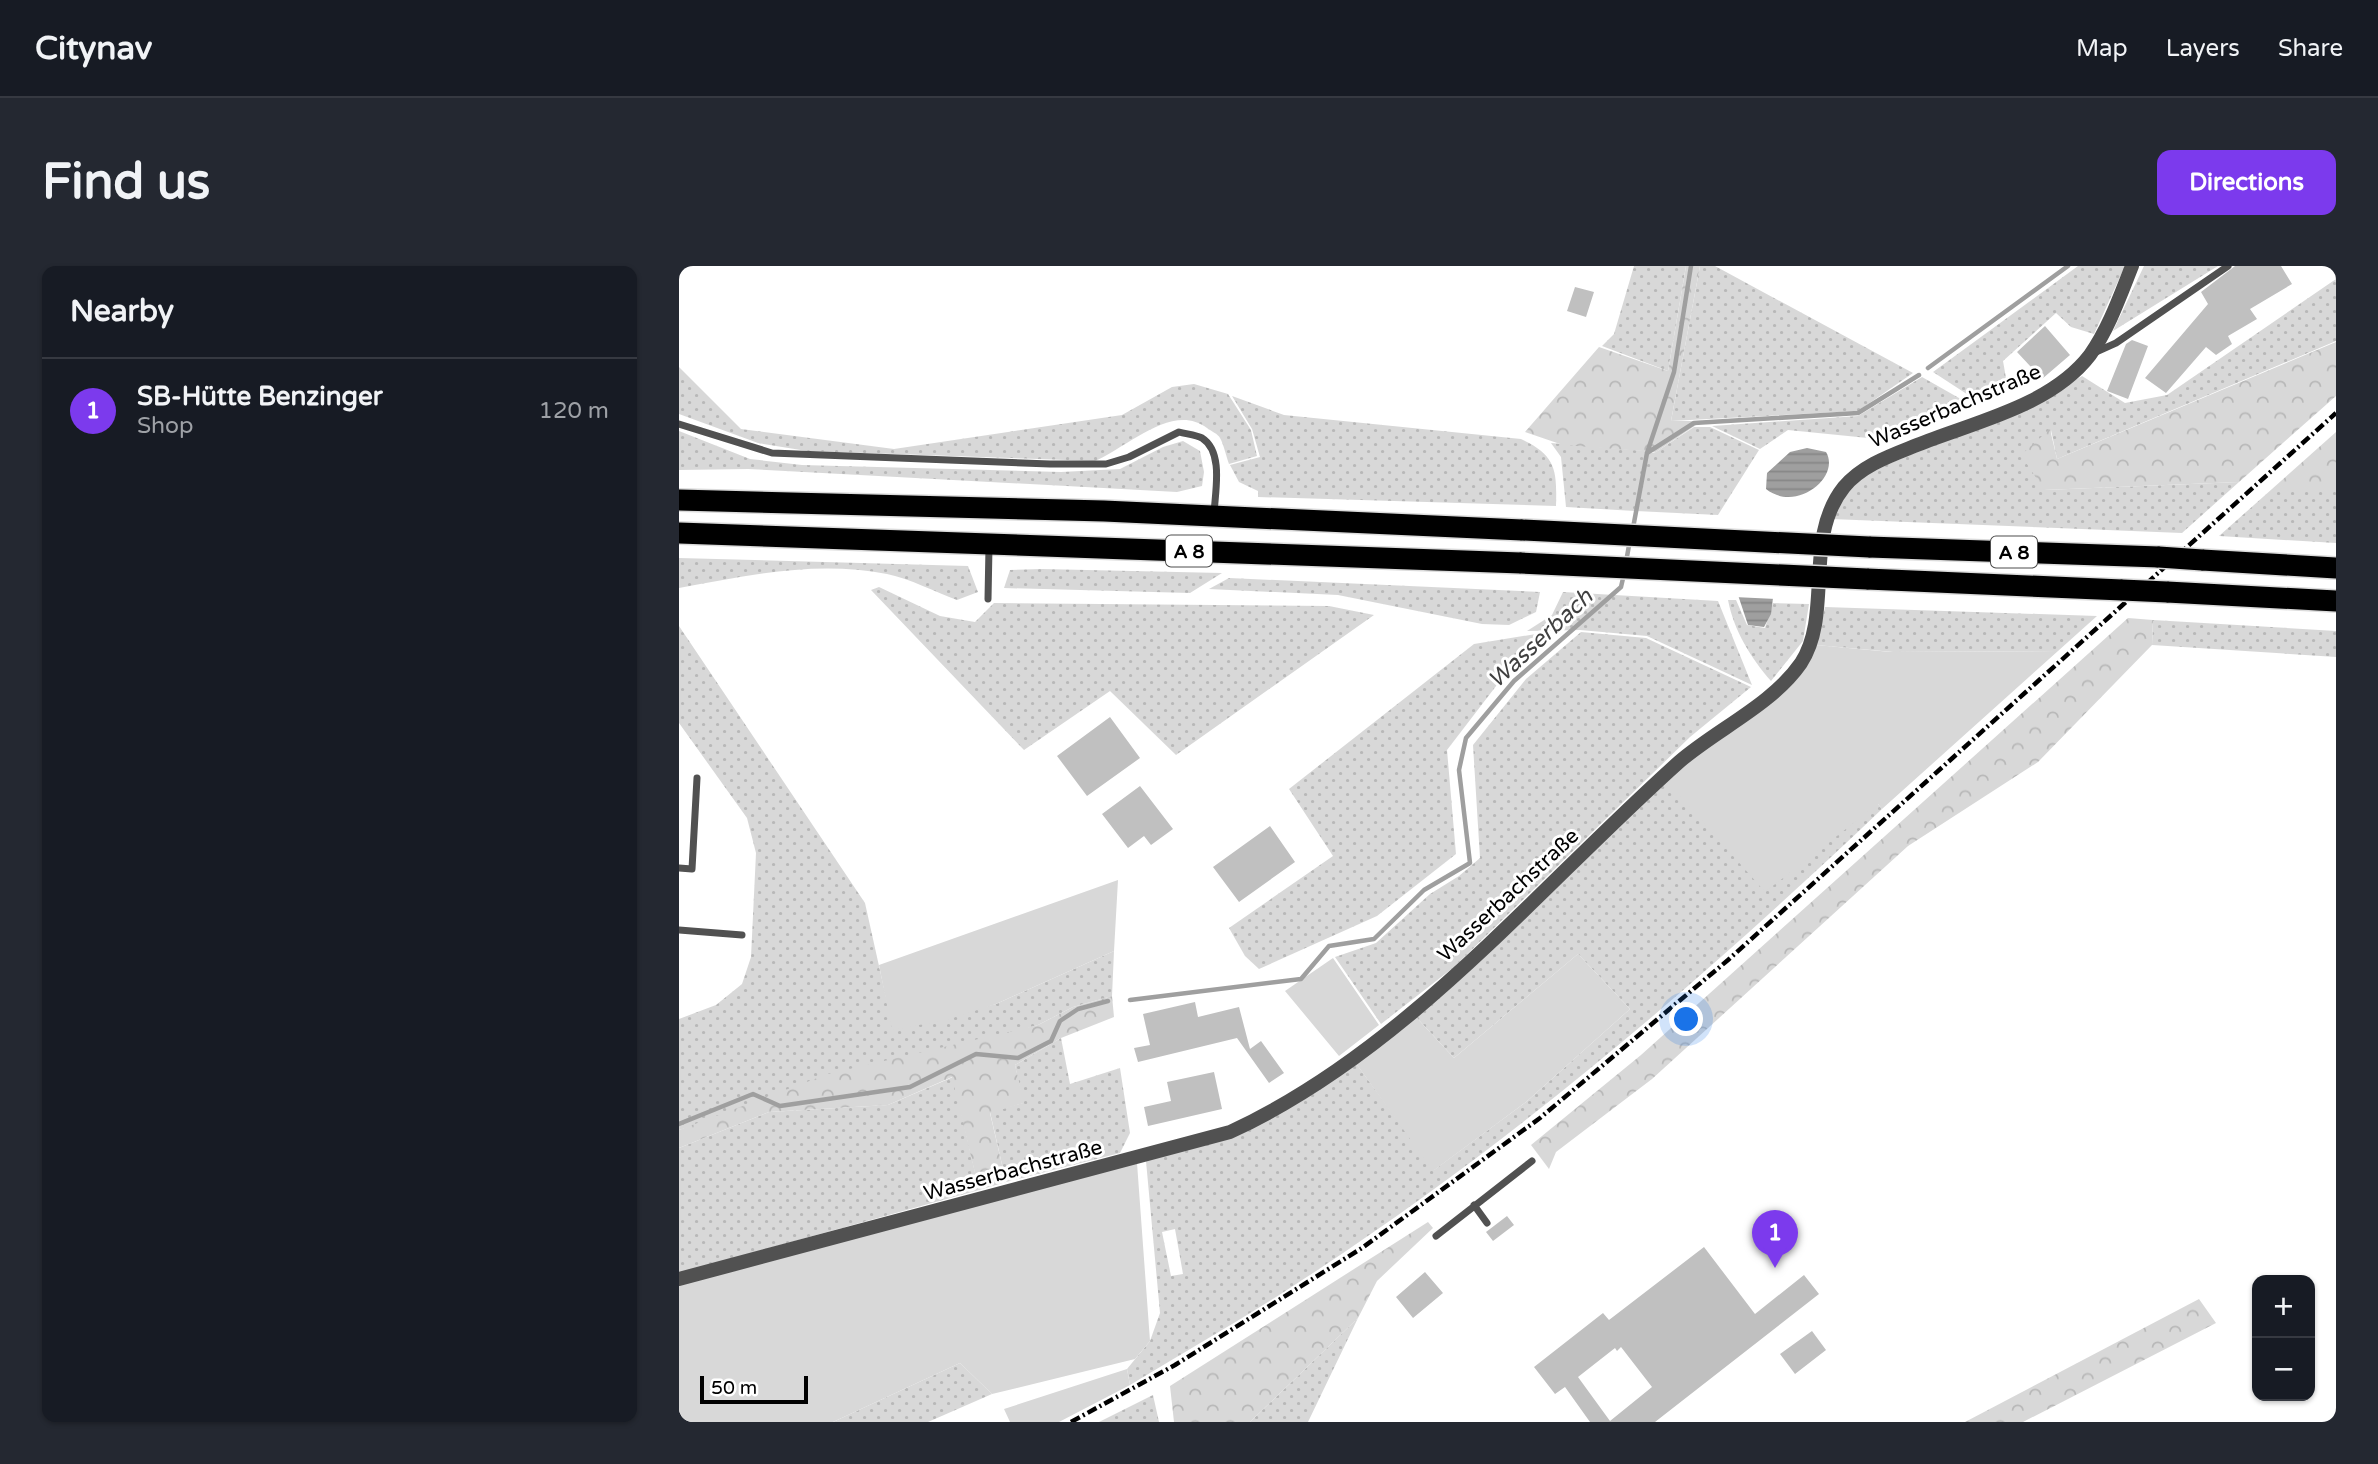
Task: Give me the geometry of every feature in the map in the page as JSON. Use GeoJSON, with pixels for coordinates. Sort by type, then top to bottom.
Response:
{"type":"FeatureCollection","features":[{"type":"Feature","properties":{"kind":"highway","name":"A 8"},"geometry":{"type":"LineString","coordinates":[[679,500],[1104,511],[1869,547],[2159,557],[2336,568]]}},
{"type":"Feature","properties":{"kind":"highway","name":"A 8"},"geometry":{"type":"LineString","coordinates":[[679,533],[1521,563],[2336,601]]}},
{"type":"Feature","properties":{"kind":"street","name":"Wasserbachstraße"},"geometry":{"type":"LineString","coordinates":[[679,1279],[1230,1132],[1300,1096],[1436,990],[1681,761],[1788,678],[1809,646],[1817,601],[1820,548],[1829,512],[1844,487],[1878,461],[2048,391],[2068,378],[2089,355],[2111,317],[2132,266]]}},
{"type":"Feature","properties":{"kind":"lane"},"geometry":{"type":"LineString","coordinates":[[2089,355],[2116,343],[2228,266]]}},
{"type":"Feature","properties":{"kind":"lane"},"geometry":{"type":"LineString","coordinates":[[679,424],[772,453],[1050,464],[1106,464],[1129,457],[1179,432],[1202,438],[1213,451],[1216,467],[1214,518]]}},
{"type":"Feature","properties":{"kind":"lane"},"geometry":{"type":"LineString","coordinates":[[988,599],[989,543]]}},
{"type":"Feature","properties":{"kind":"lane"},"geometry":{"type":"LineString","coordinates":[[679,868],[692,869],[697,778]]}},
{"type":"Feature","properties":{"kind":"lane"},"geometry":{"type":"LineString","coordinates":[[679,930],[742,935]]}},
{"type":"Feature","properties":{"kind":"lane"},"geometry":{"type":"LineString","coordinates":[[1436,1236],[1532,1161]]}},
{"type":"Feature","properties":{"kind":"lane"},"geometry":{"type":"LineString","coordinates":[[1474,1205],[1487,1223]]}},
{"type":"Feature","properties":{"kind":"green space"},"geometry":{"type":"Polygon","coordinates":[[[1634,266],[1686,266],[1668,371],[1602,346],[1614,334],[1634,266]]]}},
{"type":"Feature","properties":{"kind":"green space"},"geometry":{"type":"Polygon","coordinates":[[[1686,266],[1700,266],[1671,421],[1702,421],[1656,452],[1563,445],[1525,432],[1599,347],[1668,371],[1686,266]]]}},
{"type":"Feature","properties":{"kind":"green space"},"geometry":{"type":"Polygon","coordinates":[[[1700,266],[1715,266],[1913,373],[1858,411],[1671,421],[1700,266]]]}},
{"type":"Feature","properties":{"kind":"green space"},"geometry":{"type":"Polygon","coordinates":[[[2078,266],[2125,266],[2094,334],[2071,327],[2056,313],[2003,361],[2006,378],[1976,400],[1933,372],[2078,266]]]}},
{"type":"Feature","properties":{"kind":"green space"},"geometry":{"type":"Polygon","coordinates":[[[2144,266],[2218,266],[2113,331],[2144,266]]]}},
{"type":"Feature","properties":{"kind":"green space"},"geometry":{"type":"Polygon","coordinates":[[[2336,279],[2336,341],[2057,459],[2051,430],[2044,490],[2239,482],[2182,533],[1831,519],[1834,510],[1860,476],[2044,399],[2082,376],[2125,403],[2167,395],[2336,279]]]}},
{"type":"Feature","properties":{"kind":"green space"},"geometry":{"type":"Polygon","coordinates":[[[2336,342],[2336,396],[2239,482],[2044,490],[2021,455],[2050,429],[2057,459],[2336,342]]]}},
{"type":"Feature","properties":{"kind":"green space"},"geometry":{"type":"Polygon","coordinates":[[[679,367],[741,429],[894,449],[1122,415],[1172,387],[1194,384],[1228,394],[1251,430],[1257,456],[1229,464],[1218,435],[1194,421],[1180,420],[1151,429],[1095,461],[807,451],[758,443],[679,414],[679,367]]]}},
{"type":"Feature","properties":{"kind":"green space"},"geometry":{"type":"Polygon","coordinates":[[[1922,377],[1966,402],[1868,438],[1788,430],[1760,449],[1712,426],[1858,416],[1922,377]]]}},
{"type":"Feature","properties":{"kind":"green space"},"geometry":{"type":"Polygon","coordinates":[[[1232,396],[1284,415],[1521,439],[1541,451],[1552,465],[1556,483],[1556,506],[1258,497],[1258,491],[1239,482],[1230,465],[1260,457],[1252,429],[1232,396]]]}},
{"type":"Feature","properties":{"kind":"green space"},"geometry":{"type":"Polygon","coordinates":[[[1694,427],[1710,427],[1759,450],[1718,515],[1636,511],[1647,454],[1656,452],[1694,427]]]}},
{"type":"Feature","properties":{"kind":"green space"},"geometry":{"type":"Polygon","coordinates":[[[679,431],[750,459],[802,465],[1061,472],[1120,469],[1163,447],[1183,441],[1200,451],[1204,472],[1202,486],[1177,492],[748,469],[679,470],[679,431]]]}},
{"type":"Feature","properties":{"kind":"green space"},"geometry":{"type":"Polygon","coordinates":[[[2336,432],[2336,489],[2272,489],[2336,432]]]}},
{"type":"Feature","properties":{"kind":"green space"},"geometry":{"type":"Polygon","coordinates":[[[1551,443],[1646,451],[1635,511],[1566,507],[1561,457],[1551,443]]]}},
{"type":"Feature","properties":{"kind":"green space"},"geometry":{"type":"Polygon","coordinates":[[[2272,489],[2336,489],[2336,543],[2219,536],[2272,489]]]}},
{"type":"Feature","properties":{"kind":"green space"},"geometry":{"type":"Polygon","coordinates":[[[679,558],[968,566],[978,592],[957,600],[896,576],[835,568],[783,571],[679,588],[679,558]]]}},
{"type":"Feature","properties":{"kind":"green space"},"geometry":{"type":"Polygon","coordinates":[[[1010,570],[1222,573],[1190,593],[1004,588],[1010,570]]]}},
{"type":"Feature","properties":{"kind":"green space"},"geometry":{"type":"Polygon","coordinates":[[[1229,578],[1540,592],[1536,612],[1509,625],[1482,624],[1338,595],[1209,589],[1229,578]]]}},
{"type":"Feature","properties":{"kind":"green space"},"geometry":{"type":"Polygon","coordinates":[[[879,587],[940,616],[975,622],[994,603],[1329,606],[1374,615],[1176,755],[1110,691],[1024,750],[871,590],[879,587]]]}},
{"type":"Feature","properties":{"kind":"green space"},"geometry":{"type":"Polygon","coordinates":[[[1563,592],[1718,601],[1752,685],[1647,636],[1580,630],[1527,631],[1552,615],[1563,592]]]}},
{"type":"Feature","properties":{"kind":"green space"},"geometry":{"type":"Polygon","coordinates":[[[1728,600],[1736,600],[1747,625],[1765,628],[1773,603],[1809,604],[1803,641],[1771,681],[1744,644],[1728,600]]]}},
{"type":"Feature","properties":{"kind":"green space"},"geometry":{"type":"Polygon","coordinates":[[[1825,607],[2097,616],[2058,651],[1893,652],[1816,645],[1825,607]]]}},
{"type":"Feature","properties":{"kind":"green space"},"geometry":{"type":"Polygon","coordinates":[[[2128,618],[2153,620],[2152,645],[2038,762],[1908,846],[1652,1079],[1556,1152],[1549,1169],[1531,1145],[1641,1055],[2128,618]]]}},
{"type":"Feature","properties":{"kind":"green space"},"geometry":{"type":"Polygon","coordinates":[[[2153,620],[2336,631],[2336,657],[2152,645],[2153,620]]]}},
{"type":"Feature","properties":{"kind":"green space"},"geometry":{"type":"Polygon","coordinates":[[[679,626],[865,903],[893,1029],[996,1004],[1114,951],[1112,996],[1073,1007],[1038,1025],[679,1130],[679,1019],[716,1005],[742,984],[751,957],[756,853],[747,818],[679,723],[679,626]]]}},
{"type":"Feature","properties":{"kind":"green space"},"geometry":{"type":"Polygon","coordinates":[[[1581,632],[1646,638],[1751,687],[1690,737],[1454,967],[1381,1024],[1335,957],[1376,943],[1430,894],[1459,876],[1480,858],[1473,745],[1526,679],[1581,632]]]}},
{"type":"Feature","properties":{"kind":"green space"},"geometry":{"type":"Polygon","coordinates":[[[1536,634],[1447,750],[1456,854],[1377,916],[1259,969],[1245,956],[1229,928],[1333,856],[1289,789],[1474,644],[1536,634]]]}},
{"type":"Feature","properties":{"kind":"green space"},"geometry":{"type":"Polygon","coordinates":[[[1816,645],[1891,652],[2058,651],[1882,809],[1878,804],[1765,892],[1666,780],[1816,645]]]}},
{"type":"Feature","properties":{"kind":"green space"},"geometry":{"type":"Polygon","coordinates":[[[1666,780],[1878,804],[1882,809],[1743,938],[1525,1121],[1372,1233],[1273,1299],[1130,1385],[1127,1369],[1150,1341],[1160,1313],[1146,1161],[1227,1139],[1355,1062],[1434,1170],[1526,1102],[1630,1009],[1578,954],[1454,1058],[1415,1016],[1666,780]],[[1175,1229],[1162,1232],[1171,1276],[1183,1274],[1175,1229]]]}},
{"type":"Feature","properties":{"kind":"green space"},"geometry":{"type":"Polygon","coordinates":[[[1118,880],[1114,951],[996,1004],[946,1020],[892,1030],[879,965],[1118,880]]]}},
{"type":"Feature","properties":{"kind":"green space"},"geometry":{"type":"Polygon","coordinates":[[[1578,954],[1630,1009],[1526,1102],[1433,1171],[1355,1062],[1415,1016],[1454,1058],[1578,954]]]}},
{"type":"Feature","properties":{"kind":"green space"},"geometry":{"type":"Polygon","coordinates":[[[1333,958],[1379,1025],[1339,1056],[1285,991],[1333,958]]]}},
{"type":"Feature","properties":{"kind":"green space"},"geometry":{"type":"Polygon","coordinates":[[[1112,996],[1114,1017],[1061,1038],[1015,1065],[1024,1103],[990,1113],[1006,1182],[979,1190],[952,1077],[888,1105],[769,1112],[679,1148],[679,1130],[828,1074],[1038,1025],[1073,1007],[1112,996]]]}},
{"type":"Feature","properties":{"kind":"green space"},"geometry":{"type":"Polygon","coordinates":[[[1061,1038],[1070,1084],[1120,1068],[1130,1133],[1120,1153],[1006,1182],[990,1112],[1023,1103],[1015,1065],[1061,1038]]]}},
{"type":"Feature","properties":{"kind":"green space"},"geometry":{"type":"Polygon","coordinates":[[[953,1077],[979,1190],[679,1273],[679,1148],[769,1112],[888,1105],[953,1077]]]}},
{"type":"Feature","properties":{"kind":"green space"},"geometry":{"type":"Polygon","coordinates":[[[1137,1163],[1150,1341],[1135,1359],[992,1394],[960,1363],[833,1422],[679,1422],[679,1285],[1137,1163]]]}},
{"type":"Feature","properties":{"kind":"green space"},"geometry":{"type":"Polygon","coordinates":[[[1428,1222],[1433,1228],[1377,1281],[1358,1318],[1250,1422],[1174,1422],[1170,1386],[1428,1222]]]}},
{"type":"Feature","properties":{"kind":"green space"},"geometry":{"type":"Polygon","coordinates":[[[2199,1299],[2216,1323],[2023,1422],[1965,1422],[2199,1299]]]}},
{"type":"Feature","properties":{"kind":"green space"},"geometry":{"type":"Polygon","coordinates":[[[1358,1318],[1308,1422],[1250,1422],[1358,1318]]]}},
{"type":"Feature","properties":{"kind":"green space"},"geometry":{"type":"Polygon","coordinates":[[[960,1363],[992,1394],[928,1422],[833,1422],[960,1363]]]}},
{"type":"Feature","properties":{"kind":"green space"},"geometry":{"type":"Polygon","coordinates":[[[1127,1369],[1130,1385],[1059,1422],[1010,1422],[1004,1409],[1127,1369]]]}},
{"type":"Feature","properties":{"kind":"green space"},"geometry":{"type":"Polygon","coordinates":[[[1153,1395],[1159,1422],[1099,1422],[1153,1395]]]}},
{"type":"Feature","properties":{"kind":"shaded area"},"geometry":{"type":"Polygon","coordinates":[[[1807,448],[1826,452],[1829,462],[1822,481],[1813,489],[1790,497],[1766,489],[1767,473],[1790,452],[1807,448]]]}},
{"type":"Feature","properties":{"kind":"shaded area"},"geometry":{"type":"Polygon","coordinates":[[[1734,583],[1773,598],[1771,614],[1764,627],[1748,625],[1734,583]]]}},
{"type":"Feature","properties":{"kind":"pier"},"geometry":{"type":"Polygon","coordinates":[[[1744,557],[1765,561],[1774,578],[1776,599],[1734,597],[1732,569],[1744,557]]]}},
{"type":"Feature","properties":{"kind":"building"},"geometry":{"type":"Polygon","coordinates":[[[2235,266],[2281,266],[2292,284],[2250,309],[2257,319],[2228,336],[2232,344],[2216,355],[2206,347],[2166,393],[2145,378],[2208,304],[2201,292],[2235,266]]]}},
{"type":"Feature","properties":{"kind":"building"},"geometry":{"type":"Polygon","coordinates":[[[1575,287],[1594,292],[1586,317],[1567,311],[1575,287]]]}},
{"type":"Feature","properties":{"kind":"building"},"geometry":{"type":"Polygon","coordinates":[[[2045,326],[2070,355],[2042,379],[2017,352],[2045,326]]]}},
{"type":"Feature","properties":{"kind":"building"},"geometry":{"type":"Polygon","coordinates":[[[2132,340],[2148,346],[2128,399],[2107,391],[2126,344],[2132,340]]]}},
{"type":"Feature","properties":{"kind":"building"},"geometry":{"type":"Polygon","coordinates":[[[1110,717],[1140,758],[1087,796],[1057,756],[1110,717]]]}},
{"type":"Feature","properties":{"kind":"building"},"geometry":{"type":"Polygon","coordinates":[[[1140,786],[1173,829],[1151,845],[1144,836],[1128,848],[1102,814],[1140,786]]]}},
{"type":"Feature","properties":{"kind":"building"},"geometry":{"type":"Polygon","coordinates":[[[1270,826],[1295,862],[1239,902],[1213,867],[1270,826]]]}},
{"type":"Feature","properties":{"kind":"building"},"geometry":{"type":"Polygon","coordinates":[[[1195,1002],[1198,1017],[1239,1007],[1250,1049],[1261,1041],[1284,1073],[1269,1083],[1237,1038],[1138,1062],[1134,1048],[1150,1045],[1143,1014],[1195,1002]]]}},
{"type":"Feature","properties":{"kind":"building"},"geometry":{"type":"Polygon","coordinates":[[[1214,1072],[1222,1109],[1148,1126],[1144,1107],[1171,1101],[1167,1082],[1214,1072]]]}},
{"type":"Feature","properties":{"kind":"building"},"geometry":{"type":"Polygon","coordinates":[[[1507,1216],[1514,1225],[1493,1241],[1486,1232],[1507,1216]]]}},
{"type":"Feature","properties":{"kind":"building"},"geometry":{"type":"Polygon","coordinates":[[[1704,1247],[1755,1314],[1804,1275],[1819,1294],[1655,1422],[1590,1422],[1565,1387],[1555,1394],[1534,1367],[1603,1313],[1609,1320],[1704,1247]],[[1621,1347],[1617,1351],[1615,1348],[1578,1377],[1610,1421],[1652,1387],[1621,1347]]]}},
{"type":"Feature","properties":{"kind":"building"},"geometry":{"type":"Polygon","coordinates":[[[1425,1272],[1443,1293],[1413,1318],[1396,1297],[1425,1272]]]}},
{"type":"Feature","properties":{"kind":"building"},"geometry":{"type":"Polygon","coordinates":[[[1812,1331],[1826,1350],[1795,1374],[1780,1354],[1812,1331]]]}},
{"type":"Feature","properties":{"kind":"waterway","name":"Wasserbach"},"geometry":{"type":"LineString","coordinates":[[1633,528],[1647,453],[1674,372],[1691,266]]}},
{"type":"Feature","properties":{"kind":"waterway"},"geometry":{"type":"LineString","coordinates":[[1928,368],[2068,266]]}},
{"type":"Feature","properties":{"kind":"waterway"},"geometry":{"type":"LineString","coordinates":[[1647,453],[1694,423],[1858,413],[1919,375]]}},
{"type":"Feature","properties":{"kind":"waterway","name":"Wasserbach"},"geometry":{"type":"LineString","coordinates":[[1626,562],[1630,540]]}},
{"type":"Feature","properties":{"kind":"waterway","name":"Wasserbach"},"geometry":{"type":"LineString","coordinates":[[1130,1000],[1301,979],[1329,946],[1374,939],[1424,890],[1470,863],[1459,770],[1466,738],[1514,681],[1621,587],[1624,574]]}},
{"type":"Feature","properties":{"kind":"waterway","name":"Wasserbach"},"geometry":{"type":"LineString","coordinates":[[679,1124],[753,1094],[780,1106],[910,1087],[976,1054],[1018,1058],[1051,1041],[1060,1021],[1078,1009],[1108,1001]]}},
{"type":"Feature","properties":{"kind":"railway"},"geometry":{"type":"LineString","coordinates":[[1071,1422],[1175,1365],[1362,1248],[1540,1118],[1728,960],[2336,413]]}},
{"type":"Feature","properties":{"kind":"place","name":"SB-Hütte Benzinger"},"geometry":{"type":"Point","coordinates":[1775,1268]}}]}
